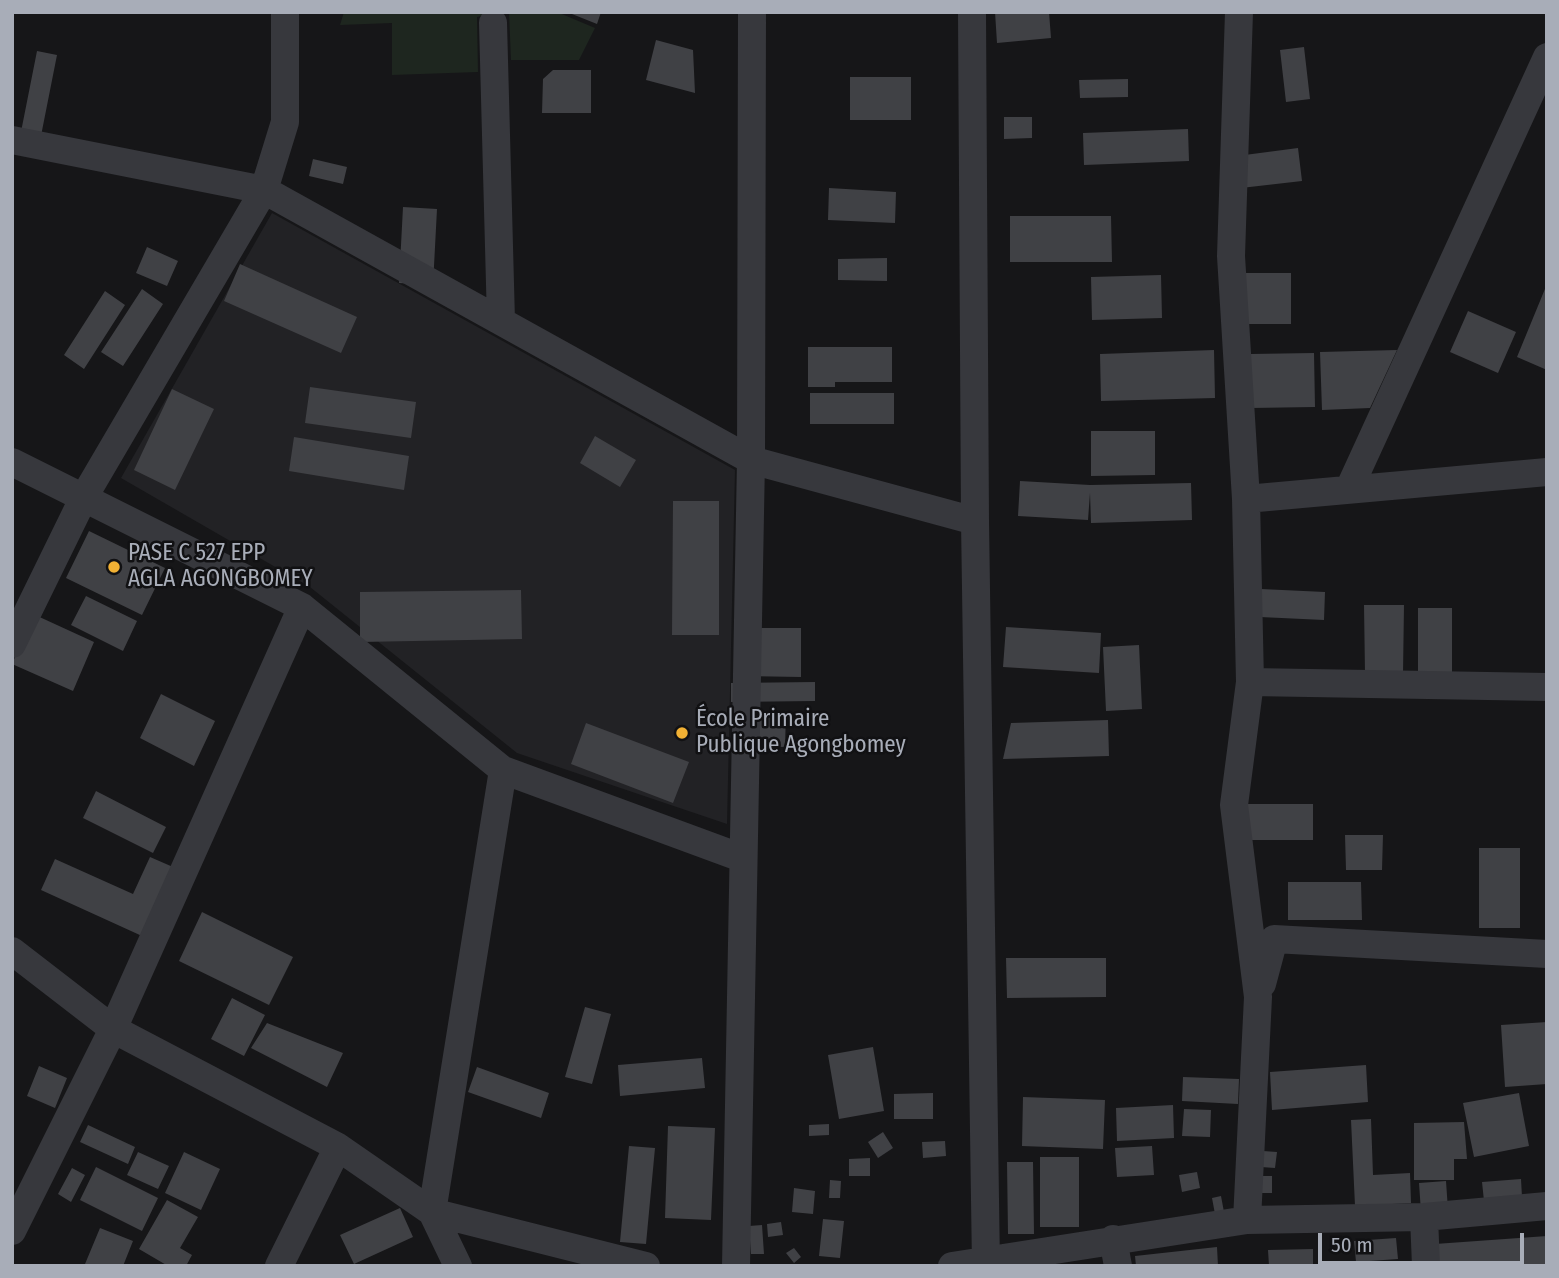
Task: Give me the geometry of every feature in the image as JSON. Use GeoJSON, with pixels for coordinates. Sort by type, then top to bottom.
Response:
{"type":"FeatureCollection","features":[{"type":"Feature","properties":{"kind":"street"},"geometry":{"type":"LineString","coordinates":[[12,644],[84,497],[264,190],[285,122],[285,12]]}},
{"type":"Feature","properties":{"kind":"street"},"geometry":{"type":"LineString","coordinates":[[736,1266],[751,460],[752,12]]}},
{"type":"Feature","properties":{"kind":"street"},"geometry":{"type":"LineString","coordinates":[[972,12],[975,521],[986,1264]]}},
{"type":"Feature","properties":{"kind":"street"},"geometry":{"type":"LineString","coordinates":[[1239,12],[1231,256],[1247,499],[1250,682],[1234,805],[1258,997],[1247,1220]]}},
{"type":"Feature","properties":{"kind":"street"},"geometry":{"type":"LineString","coordinates":[[493,23],[501,321]]}},
{"type":"Feature","properties":{"kind":"street"},"geometry":{"type":"LineString","coordinates":[[1349,489],[1547,57]]}},
{"type":"Feature","properties":{"kind":"street"},"geometry":{"type":"LineString","coordinates":[[12,140],[264,190],[751,460],[975,521]]}},
{"type":"Feature","properties":{"kind":"street"},"geometry":{"type":"LineString","coordinates":[[12,462],[302,607],[503,770],[742,858]]}},
{"type":"Feature","properties":{"kind":"street"},"geometry":{"type":"LineString","coordinates":[[1247,499],[1547,472]]}},
{"type":"Feature","properties":{"kind":"street"},"geometry":{"type":"LineString","coordinates":[[12,1231],[113,1030],[302,607]]}},
{"type":"Feature","properties":{"kind":"street"},"geometry":{"type":"LineString","coordinates":[[1250,682],[1547,687]]}},
{"type":"Feature","properties":{"kind":"street"},"geometry":{"type":"LineString","coordinates":[[458,1266],[432,1212],[503,770]]}},
{"type":"Feature","properties":{"kind":"street"},"geometry":{"type":"LineString","coordinates":[[1258,997],[1274,939],[1547,954]]}},
{"type":"Feature","properties":{"kind":"street"},"geometry":{"type":"LineString","coordinates":[[12,951],[113,1030],[338,1147],[432,1212],[646,1266]]}},
{"type":"Feature","properties":{"kind":"street"},"geometry":{"type":"LineString","coordinates":[[279,1266],[338,1147]]}},
{"type":"Feature","properties":{"kind":"street"},"geometry":{"type":"LineString","coordinates":[[952,1266],[1116,1252],[1247,1220],[1424,1217],[1547,1206]]}},
{"type":"Feature","properties":{"kind":"street"},"geometry":{"type":"LineString","coordinates":[[1424,1217],[1426,1266]]}},
{"type":"Feature","properties":{"kind":"shaded area"},"geometry":{"type":"Polygon","coordinates":[[[344,12],[497,12],[477,17],[478,72],[392,75],[392,23],[340,25],[344,12]]]}},
{"type":"Feature","properties":{"kind":"shaded area"},"geometry":{"type":"Polygon","coordinates":[[[509,12],[557,12],[595,28],[579,60],[511,60],[509,12]]]}},
{"type":"Feature","properties":{"kind":"shaded area"},"geometry":{"type":"Polygon","coordinates":[[[272,213],[735,470],[727,824],[517,753],[310,587],[121,478],[272,213]]]}},
{"type":"Feature","properties":{"kind":"building"},"geometry":{"type":"Polygon","coordinates":[[[567,12],[601,12],[597,24],[567,12]]]}},
{"type":"Feature","properties":{"kind":"building"},"geometry":{"type":"Polygon","coordinates":[[[995,12],[1049,12],[1051,38],[997,43],[995,12]]]}},
{"type":"Feature","properties":{"kind":"building"},"geometry":{"type":"Polygon","coordinates":[[[656,40],[693,50],[695,93],[646,80],[656,40]]]}},
{"type":"Feature","properties":{"kind":"building"},"geometry":{"type":"Polygon","coordinates":[[[1304,47],[1310,99],[1286,102],[1280,50],[1304,47]]]}},
{"type":"Feature","properties":{"kind":"building"},"geometry":{"type":"Polygon","coordinates":[[[37,51],[57,55],[37,156],[17,152],[37,51]]]}},
{"type":"Feature","properties":{"kind":"building"},"geometry":{"type":"Polygon","coordinates":[[[553,70],[591,70],[591,113],[542,113],[543,79],[553,70]]]}},
{"type":"Feature","properties":{"kind":"building"},"geometry":{"type":"Polygon","coordinates":[[[850,77],[911,77],[911,120],[850,120],[850,77]]]}},
{"type":"Feature","properties":{"kind":"building"},"geometry":{"type":"Polygon","coordinates":[[[1128,79],[1128,97],[1080,98],[1079,80],[1128,79]]]}},
{"type":"Feature","properties":{"kind":"building"},"geometry":{"type":"Polygon","coordinates":[[[1004,117],[1032,117],[1032,138],[1004,139],[1004,117]]]}},
{"type":"Feature","properties":{"kind":"building"},"geometry":{"type":"Polygon","coordinates":[[[1188,129],[1189,161],[1084,165],[1083,133],[1188,129]]]}},
{"type":"Feature","properties":{"kind":"building"},"geometry":{"type":"Polygon","coordinates":[[[1298,148],[1302,181],[1241,188],[1237,156],[1298,148]]]}},
{"type":"Feature","properties":{"kind":"building"},"geometry":{"type":"Polygon","coordinates":[[[313,159],[347,167],[343,184],[309,176],[313,159]]]}},
{"type":"Feature","properties":{"kind":"building"},"geometry":{"type":"Polygon","coordinates":[[[829,188],[896,192],[895,223],[828,220],[829,188]]]}},
{"type":"Feature","properties":{"kind":"building"},"geometry":{"type":"Polygon","coordinates":[[[403,207],[437,209],[433,285],[399,283],[403,207]]]}},
{"type":"Feature","properties":{"kind":"building"},"geometry":{"type":"Polygon","coordinates":[[[1010,216],[1111,216],[1112,262],[1010,262],[1010,216]]]}},
{"type":"Feature","properties":{"kind":"building"},"geometry":{"type":"Polygon","coordinates":[[[147,247],[178,261],[167,286],[136,273],[147,247]]]}},
{"type":"Feature","properties":{"kind":"building"},"geometry":{"type":"Polygon","coordinates":[[[887,258],[887,281],[838,280],[838,259],[887,258]]]}},
{"type":"Feature","properties":{"kind":"building"},"geometry":{"type":"Polygon","coordinates":[[[240,264],[357,317],[341,353],[224,301],[240,264]]]}},
{"type":"Feature","properties":{"kind":"building"},"geometry":{"type":"Polygon","coordinates":[[[1241,273],[1291,273],[1291,324],[1241,324],[1241,273]]]}},
{"type":"Feature","properties":{"kind":"building"},"geometry":{"type":"Polygon","coordinates":[[[1161,275],[1162,318],[1092,320],[1091,277],[1161,275]]]}},
{"type":"Feature","properties":{"kind":"building"},"geometry":{"type":"Polygon","coordinates":[[[1547,284],[1547,370],[1517,357],[1547,284]]]}},
{"type":"Feature","properties":{"kind":"building"},"geometry":{"type":"Polygon","coordinates":[[[142,289],[163,304],[123,366],[101,352],[142,289]]]}},
{"type":"Feature","properties":{"kind":"building"},"geometry":{"type":"Polygon","coordinates":[[[105,291],[125,305],[84,369],[64,355],[105,291]]]}},
{"type":"Feature","properties":{"kind":"building"},"geometry":{"type":"Polygon","coordinates":[[[1468,311],[1516,332],[1498,373],[1450,352],[1468,311]]]}},
{"type":"Feature","properties":{"kind":"building"},"geometry":{"type":"Polygon","coordinates":[[[808,347],[892,347],[892,382],[835,382],[835,387],[808,387],[808,347]]]}},
{"type":"Feature","properties":{"kind":"building"},"geometry":{"type":"Polygon","coordinates":[[[1214,350],[1215,398],[1101,401],[1100,354],[1214,350]]]}},
{"type":"Feature","properties":{"kind":"building"},"geometry":{"type":"Polygon","coordinates":[[[1397,350],[1370,408],[1322,410],[1320,352],[1397,350]]]}},
{"type":"Feature","properties":{"kind":"building"},"geometry":{"type":"Polygon","coordinates":[[[1314,353],[1315,407],[1251,408],[1250,354],[1314,353]]]}},
{"type":"Feature","properties":{"kind":"building"},"geometry":{"type":"Polygon","coordinates":[[[310,387],[416,402],[411,438],[305,423],[310,387]]]}},
{"type":"Feature","properties":{"kind":"building"},"geometry":{"type":"Polygon","coordinates":[[[172,389],[214,409],[175,490],[134,470],[172,389]]]}},
{"type":"Feature","properties":{"kind":"building"},"geometry":{"type":"Polygon","coordinates":[[[810,393],[894,393],[894,424],[810,424],[810,393]]]}},
{"type":"Feature","properties":{"kind":"building"},"geometry":{"type":"Polygon","coordinates":[[[1091,431],[1155,431],[1155,475],[1091,476],[1091,431]]]}},
{"type":"Feature","properties":{"kind":"building"},"geometry":{"type":"Polygon","coordinates":[[[595,436],[636,460],[620,487],[580,463],[595,436]]]}},
{"type":"Feature","properties":{"kind":"building"},"geometry":{"type":"Polygon","coordinates":[[[294,437],[409,456],[404,490],[289,471],[294,437]]]}},
{"type":"Feature","properties":{"kind":"building"},"geometry":{"type":"Polygon","coordinates":[[[1020,481],[1090,485],[1191,483],[1192,520],[1091,523],[1090,493],[1088,520],[1018,516],[1020,481]]]}},
{"type":"Feature","properties":{"kind":"building"},"geometry":{"type":"Polygon","coordinates":[[[673,501],[719,501],[719,635],[672,635],[673,501]]]}},
{"type":"Feature","properties":{"kind":"building"},"geometry":{"type":"Polygon","coordinates":[[[89,531],[165,568],[142,615],[66,578],[89,531]]]}},
{"type":"Feature","properties":{"kind":"building"},"geometry":{"type":"Polygon","coordinates":[[[1261,589],[1325,592],[1324,620],[1260,617],[1261,589]]]}},
{"type":"Feature","properties":{"kind":"building"},"geometry":{"type":"Polygon","coordinates":[[[521,590],[522,639],[360,642],[360,592],[521,590]]]}},
{"type":"Feature","properties":{"kind":"building"},"geometry":{"type":"Polygon","coordinates":[[[86,596],[137,621],[123,651],[71,625],[86,596]]]}},
{"type":"Feature","properties":{"kind":"building"},"geometry":{"type":"Polygon","coordinates":[[[1364,605],[1404,605],[1403,674],[1365,674],[1364,605]]]}},
{"type":"Feature","properties":{"kind":"building"},"geometry":{"type":"Polygon","coordinates":[[[1418,608],[1452,608],[1452,685],[1418,685],[1418,608]]]}},
{"type":"Feature","properties":{"kind":"building"},"geometry":{"type":"Polygon","coordinates":[[[33,614],[94,642],[73,691],[12,664],[33,614]]]}},
{"type":"Feature","properties":{"kind":"building"},"geometry":{"type":"Polygon","coordinates":[[[1006,627],[1101,633],[1099,673],[1003,667],[1006,627]]]}},
{"type":"Feature","properties":{"kind":"building"},"geometry":{"type":"Polygon","coordinates":[[[743,628],[801,628],[801,677],[743,676],[743,628]]]}},
{"type":"Feature","properties":{"kind":"building"},"geometry":{"type":"Polygon","coordinates":[[[1139,645],[1142,709],[1106,711],[1103,647],[1139,645]]]}},
{"type":"Feature","properties":{"kind":"building"},"geometry":{"type":"Polygon","coordinates":[[[815,682],[815,701],[731,702],[731,683],[815,682]]]}},
{"type":"Feature","properties":{"kind":"building"},"geometry":{"type":"Polygon","coordinates":[[[161,694],[215,721],[194,766],[140,738],[161,694]]]}},
{"type":"Feature","properties":{"kind":"building"},"geometry":{"type":"Polygon","coordinates":[[[744,712],[786,713],[785,747],[743,746],[744,712]]]}},
{"type":"Feature","properties":{"kind":"building"},"geometry":{"type":"Polygon","coordinates":[[[1108,720],[1109,756],[1003,759],[1011,723],[1108,720]]]}},
{"type":"Feature","properties":{"kind":"building"},"geometry":{"type":"Polygon","coordinates":[[[586,723],[689,762],[673,803],[571,764],[586,723]]]}},
{"type":"Feature","properties":{"kind":"building"},"geometry":{"type":"Polygon","coordinates":[[[96,791],[166,827],[153,853],[83,818],[96,791]]]}},
{"type":"Feature","properties":{"kind":"building"},"geometry":{"type":"Polygon","coordinates":[[[1243,804],[1313,804],[1313,840],[1242,840],[1243,804]]]}},
{"type":"Feature","properties":{"kind":"building"},"geometry":{"type":"Polygon","coordinates":[[[1345,835],[1383,835],[1382,870],[1346,870],[1345,835]]]}},
{"type":"Feature","properties":{"kind":"building"},"geometry":{"type":"Polygon","coordinates":[[[1479,848],[1520,848],[1520,928],[1479,928],[1479,848]]]}},
{"type":"Feature","properties":{"kind":"building"},"geometry":{"type":"Polygon","coordinates":[[[150,857],[173,867],[142,936],[41,890],[55,859],[133,894],[150,857]]]}},
{"type":"Feature","properties":{"kind":"building"},"geometry":{"type":"Polygon","coordinates":[[[1288,882],[1361,882],[1362,920],[1288,920],[1288,882]]]}},
{"type":"Feature","properties":{"kind":"building"},"geometry":{"type":"Polygon","coordinates":[[[202,912],[293,957],[269,1005],[179,961],[202,912]]]}},
{"type":"Feature","properties":{"kind":"building"},"geometry":{"type":"Polygon","coordinates":[[[1006,958],[1106,958],[1106,997],[1007,998],[1006,958]]]}},
{"type":"Feature","properties":{"kind":"building"},"geometry":{"type":"Polygon","coordinates":[[[232,998],[265,1015],[244,1056],[211,1039],[232,998]]]}},
{"type":"Feature","properties":{"kind":"building"},"geometry":{"type":"Polygon","coordinates":[[[585,1007],[611,1014],[592,1084],[565,1077],[585,1007]]]}},
{"type":"Feature","properties":{"kind":"building"},"geometry":{"type":"Polygon","coordinates":[[[1547,1022],[1547,1084],[1505,1087],[1501,1025],[1547,1022]]]}},
{"type":"Feature","properties":{"kind":"building"},"geometry":{"type":"Polygon","coordinates":[[[267,1023],[343,1053],[327,1087],[251,1048],[267,1023]]]}},
{"type":"Feature","properties":{"kind":"building"},"geometry":{"type":"Polygon","coordinates":[[[873,1047],[884,1111],[839,1119],[828,1055],[873,1047]]]}},
{"type":"Feature","properties":{"kind":"building"},"geometry":{"type":"Polygon","coordinates":[[[702,1058],[705,1088],[620,1096],[618,1065],[702,1058]]]}},
{"type":"Feature","properties":{"kind":"building"},"geometry":{"type":"Polygon","coordinates":[[[1366,1065],[1368,1102],[1272,1110],[1270,1072],[1366,1065]]]}},
{"type":"Feature","properties":{"kind":"building"},"geometry":{"type":"Polygon","coordinates":[[[39,1066],[67,1078],[55,1108],[27,1096],[39,1066]]]}},
{"type":"Feature","properties":{"kind":"building"},"geometry":{"type":"Polygon","coordinates":[[[477,1067],[549,1093],[541,1118],[468,1092],[477,1067]]]}},
{"type":"Feature","properties":{"kind":"building"},"geometry":{"type":"Polygon","coordinates":[[[1183,1077],[1239,1079],[1238,1104],[1182,1101],[1183,1077]]]}},
{"type":"Feature","properties":{"kind":"building"},"geometry":{"type":"Polygon","coordinates":[[[933,1093],[933,1119],[894,1119],[894,1094],[933,1093]]]}},
{"type":"Feature","properties":{"kind":"building"},"geometry":{"type":"Polygon","coordinates":[[[1519,1093],[1529,1146],[1474,1157],[1463,1103],[1519,1093]]]}},
{"type":"Feature","properties":{"kind":"building"},"geometry":{"type":"Polygon","coordinates":[[[1023,1097],[1105,1100],[1103,1149],[1022,1146],[1023,1097]]]}},
{"type":"Feature","properties":{"kind":"building"},"geometry":{"type":"Polygon","coordinates":[[[1173,1105],[1174,1138],[1117,1141],[1116,1108],[1173,1105]]]}},
{"type":"Feature","properties":{"kind":"building"},"geometry":{"type":"Polygon","coordinates":[[[1184,1109],[1211,1110],[1210,1137],[1182,1136],[1184,1109]]]}},
{"type":"Feature","properties":{"kind":"building"},"geometry":{"type":"Polygon","coordinates":[[[1371,1119],[1373,1175],[1410,1173],[1411,1203],[1355,1206],[1351,1120],[1371,1119]]]}},
{"type":"Feature","properties":{"kind":"building"},"geometry":{"type":"Polygon","coordinates":[[[1464,1122],[1467,1159],[1454,1159],[1454,1180],[1414,1180],[1414,1123],[1464,1122]]]}},
{"type":"Feature","properties":{"kind":"building"},"geometry":{"type":"Polygon","coordinates":[[[829,1124],[829,1135],[809,1136],[809,1125],[829,1124]]]}},
{"type":"Feature","properties":{"kind":"building"},"geometry":{"type":"Polygon","coordinates":[[[88,1125],[135,1147],[128,1164],[80,1142],[88,1125]]]}},
{"type":"Feature","properties":{"kind":"building"},"geometry":{"type":"Polygon","coordinates":[[[668,1126],[715,1128],[711,1220],[665,1218],[668,1126]]]}},
{"type":"Feature","properties":{"kind":"building"},"geometry":{"type":"Polygon","coordinates":[[[883,1132],[893,1148],[878,1158],[868,1142],[883,1132]]]}},
{"type":"Feature","properties":{"kind":"building"},"geometry":{"type":"Polygon","coordinates":[[[945,1141],[946,1156],[923,1158],[922,1142],[945,1141]]]}},
{"type":"Feature","properties":{"kind":"building"},"geometry":{"type":"Polygon","coordinates":[[[629,1146],[655,1148],[646,1244],[620,1242],[629,1146]]]}},
{"type":"Feature","properties":{"kind":"building"},"geometry":{"type":"Polygon","coordinates":[[[1152,1146],[1154,1175],[1117,1177],[1115,1148],[1152,1146]]]}},
{"type":"Feature","properties":{"kind":"building"},"geometry":{"type":"Polygon","coordinates":[[[1263,1151],[1277,1152],[1275,1168],[1261,1167],[1263,1151]]]}},
{"type":"Feature","properties":{"kind":"building"},"geometry":{"type":"Polygon","coordinates":[[[138,1152],[169,1166],[158,1189],[127,1175],[138,1152]]]}},
{"type":"Feature","properties":{"kind":"building"},"geometry":{"type":"Polygon","coordinates":[[[184,1152],[220,1169],[201,1210],[165,1193],[184,1152]]]}},
{"type":"Feature","properties":{"kind":"building"},"geometry":{"type":"Polygon","coordinates":[[[1040,1157],[1079,1157],[1079,1227],[1040,1227],[1040,1157]]]}},
{"type":"Feature","properties":{"kind":"building"},"geometry":{"type":"Polygon","coordinates":[[[870,1158],[870,1176],[849,1176],[849,1159],[870,1158]]]}},
{"type":"Feature","properties":{"kind":"building"},"geometry":{"type":"Polygon","coordinates":[[[1007,1162],[1033,1162],[1034,1234],[1008,1234],[1007,1162]]]}},
{"type":"Feature","properties":{"kind":"building"},"geometry":{"type":"Polygon","coordinates":[[[96,1167],[158,1198],[142,1231],[80,1200],[96,1167]]]}},
{"type":"Feature","properties":{"kind":"building"},"geometry":{"type":"Polygon","coordinates":[[[72,1168],[85,1175],[71,1202],[58,1194],[72,1168]]]}},
{"type":"Feature","properties":{"kind":"building"},"geometry":{"type":"Polygon","coordinates":[[[1197,1172],[1200,1188],[1182,1192],[1179,1175],[1197,1172]]]}},
{"type":"Feature","properties":{"kind":"building"},"geometry":{"type":"Polygon","coordinates":[[[1262,1176],[1272,1176],[1272,1193],[1262,1193],[1262,1176]]]}},
{"type":"Feature","properties":{"kind":"building"},"geometry":{"type":"Polygon","coordinates":[[[1521,1179],[1522,1197],[1484,1201],[1482,1182],[1521,1179]]]}},
{"type":"Feature","properties":{"kind":"building"},"geometry":{"type":"Polygon","coordinates":[[[830,1180],[841,1181],[840,1198],[829,1198],[830,1180]]]}},
{"type":"Feature","properties":{"kind":"building"},"geometry":{"type":"Polygon","coordinates":[[[1446,1181],[1448,1210],[1421,1212],[1419,1183],[1446,1181]]]}},
{"type":"Feature","properties":{"kind":"building"},"geometry":{"type":"Polygon","coordinates":[[[794,1188],[815,1191],[813,1214],[792,1212],[794,1188]]]}},
{"type":"Feature","properties":{"kind":"building"},"geometry":{"type":"Polygon","coordinates":[[[1221,1196],[1224,1212],[1215,1214],[1212,1198],[1221,1196]]]}},
{"type":"Feature","properties":{"kind":"building"},"geometry":{"type":"Polygon","coordinates":[[[167,1200],[198,1217],[180,1248],[192,1255],[186,1266],[168,1266],[139,1249],[167,1200]]]}},
{"type":"Feature","properties":{"kind":"building"},"geometry":{"type":"Polygon","coordinates":[[[400,1208],[413,1237],[354,1264],[340,1235],[400,1208]]]}},
{"type":"Feature","properties":{"kind":"building"},"geometry":{"type":"Polygon","coordinates":[[[823,1219],[844,1221],[840,1258],[819,1256],[823,1219]]]}},
{"type":"Feature","properties":{"kind":"building"},"geometry":{"type":"Polygon","coordinates":[[[781,1222],[783,1235],[768,1237],[767,1224],[781,1222]]]}},
{"type":"Feature","properties":{"kind":"building"},"geometry":{"type":"Polygon","coordinates":[[[762,1225],[764,1254],[751,1254],[749,1226],[762,1225]]]}},
{"type":"Feature","properties":{"kind":"building"},"geometry":{"type":"Polygon","coordinates":[[[100,1228],[133,1241],[123,1266],[85,1264],[100,1228]]]}},
{"type":"Feature","properties":{"kind":"building"},"geometry":{"type":"Polygon","coordinates":[[[1547,1236],[1547,1266],[1437,1266],[1435,1244],[1547,1236]]]}},
{"type":"Feature","properties":{"kind":"building"},"geometry":{"type":"Polygon","coordinates":[[[1396,1238],[1398,1259],[1356,1262],[1354,1241],[1396,1238]]]}},
{"type":"Feature","properties":{"kind":"building"},"geometry":{"type":"Polygon","coordinates":[[[1217,1247],[1218,1266],[1136,1266],[1135,1256],[1217,1247]]]}},
{"type":"Feature","properties":{"kind":"building"},"geometry":{"type":"Polygon","coordinates":[[[794,1248],[801,1257],[794,1263],[786,1253],[794,1248]]]}},
{"type":"Feature","properties":{"kind":"building"},"geometry":{"type":"Polygon","coordinates":[[[1313,1249],[1313,1266],[1269,1266],[1268,1250],[1313,1249]]]}},
{"type":"Feature","properties":{"kind":"place","name":"PASE C 527 EPP AGLA AGONGBOMEY"},"geometry":{"type":"Point","coordinates":[114,567]}},
{"type":"Feature","properties":{"kind":"place","name":"École Primaire Publique Agongbomey"},"geometry":{"type":"Point","coordinates":[682,733]}}]}
